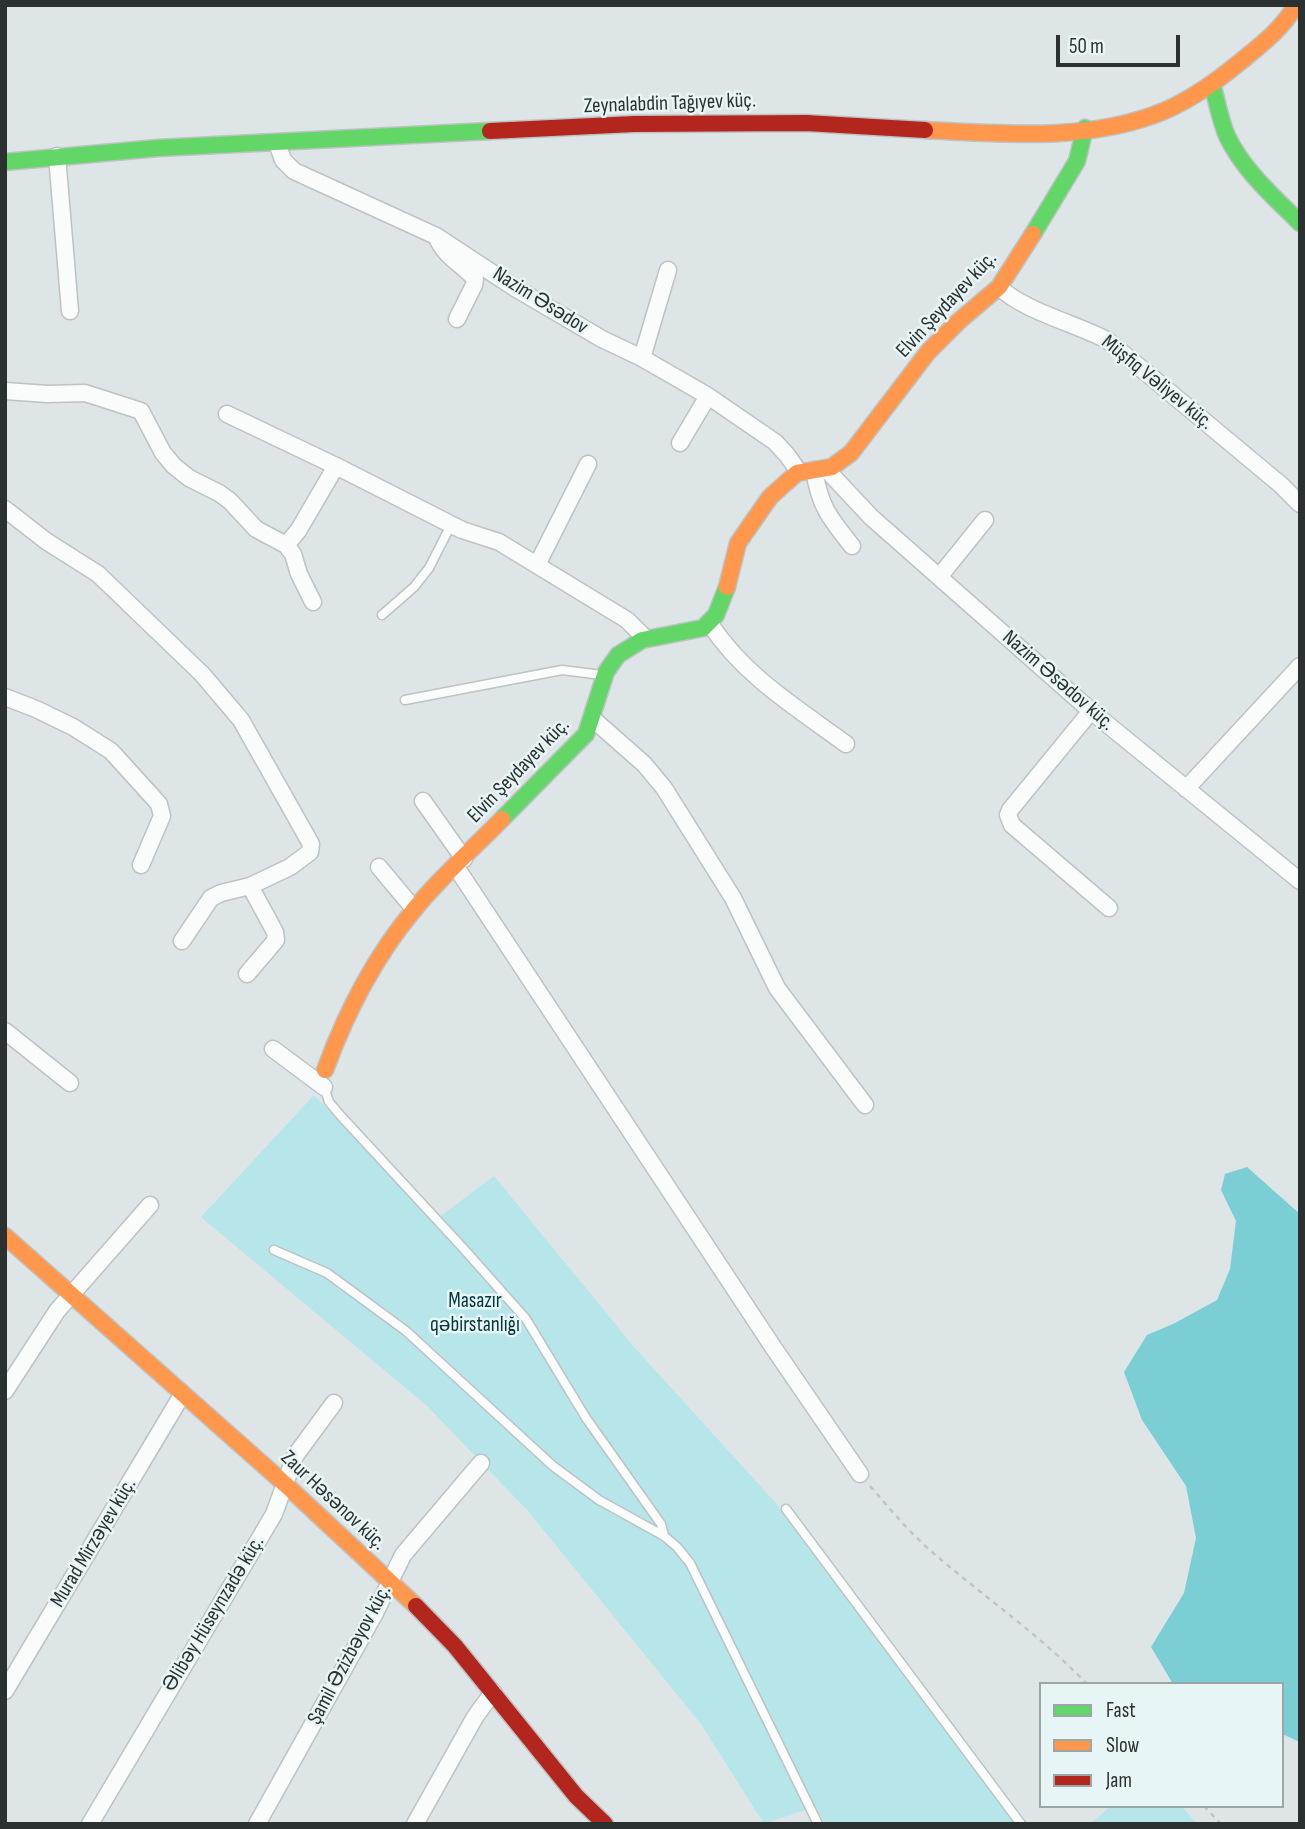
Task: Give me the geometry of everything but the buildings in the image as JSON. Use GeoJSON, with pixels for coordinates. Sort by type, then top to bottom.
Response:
{"type":"FeatureCollection","features":[{"type":"Feature","properties":{"kind":"street","name":"Zeynalabdin Tağıyev küç."},"geometry":{"type":"LineString","coordinates":[[5,162],[57,156],[634,124],[754,122],[999,134],[1030,134],[1085,128],[1161,112],[1182,103],[1212,84],[1270,38],[1288,8]]}},
{"type":"Feature","properties":{"kind":"street"},"geometry":{"type":"LineString","coordinates":[[1212,84],[1227,135],[1237,153],[1252,173],[1300,223]]}},
{"type":"Feature","properties":{"kind":"street","name":"Elvin Şeydayev küç."},"geometry":{"type":"LineString","coordinates":[[326,1070],[364,984],[414,909],[576,747],[594,720],[605,675],[617,655],[645,638],[699,630],[710,624],[724,597],[733,554],[748,527],[779,487],[813,470],[840,463],[928,352],[999,287],[1077,161],[1085,128]]}},
{"type":"Feature","properties":{"kind":"street","name":"Nazim Əsədov"},"geometry":{"type":"LineString","coordinates":[[276,143],[293,171],[436,236],[547,307],[708,396],[813,470]]}},
{"type":"Feature","properties":{"kind":"street"},"geometry":{"type":"LineString","coordinates":[[57,156],[70,312]]}},
{"type":"Feature","properties":{"kind":"street"},"geometry":{"type":"LineString","coordinates":[[436,236],[446,255],[475,279],[457,319]]}},
{"type":"Feature","properties":{"kind":"street"},"geometry":{"type":"LineString","coordinates":[[642,358],[668,270]]}},
{"type":"Feature","properties":{"kind":"street","name":"Müşfiq Vəliyev küç."},"geometry":{"type":"LineString","coordinates":[[999,287],[1017,301],[1107,340],[1300,504]]}},
{"type":"Feature","properties":{"kind":"street"},"geometry":{"type":"LineString","coordinates":[[5,391],[85,393],[141,411],[163,453],[174,466],[189,478],[230,501],[256,529],[286,545],[293,554],[313,602]]}},
{"type":"Feature","properties":{"kind":"street"},"geometry":{"type":"LineString","coordinates":[[680,443],[708,396]]}},
{"type":"Feature","properties":{"kind":"street"},"geometry":{"type":"LineString","coordinates":[[227,414],[452,525],[499,542],[627,620],[645,638]]}},
{"type":"Feature","properties":{"kind":"street"},"geometry":{"type":"LineString","coordinates":[[537,565],[588,464]]}},
{"type":"Feature","properties":{"kind":"street"},"geometry":{"type":"LineString","coordinates":[[286,545],[298,531],[336,466]]}},
{"type":"Feature","properties":{"kind":"street"},"geometry":{"type":"LineString","coordinates":[[813,470],[818,494],[826,513],[852,546]]}},
{"type":"Feature","properties":{"kind":"street","name":"Nazim Əsədov küç."},"geometry":{"type":"LineString","coordinates":[[813,470],[863,509],[1091,711],[1300,881]]}},
{"type":"Feature","properties":{"kind":"street"},"geometry":{"type":"LineString","coordinates":[[5,509],[46,541],[98,574],[202,674],[241,720],[312,844],[310,852],[297,862],[250,886],[220,893],[211,898],[182,941]]}},
{"type":"Feature","properties":{"kind":"street"},"geometry":{"type":"LineString","coordinates":[[939,577],[985,520]]}},
{"type":"Feature","properties":{"kind":"street"},"geometry":{"type":"LineString","coordinates":[[710,624],[723,645],[760,681],[846,744]]}},
{"type":"Feature","properties":{"kind":"street"},"geometry":{"type":"LineString","coordinates":[[1186,789],[1300,666]]}},
{"type":"Feature","properties":{"kind":"street"},"geometry":{"type":"LineString","coordinates":[[5,697],[61,721],[111,751],[159,804],[162,816],[141,865]]}},
{"type":"Feature","properties":{"kind":"street"},"geometry":{"type":"LineString","coordinates":[[1091,711],[1008,815],[1012,825],[1108,908]]}},
{"type":"Feature","properties":{"kind":"street"},"geometry":{"type":"LineString","coordinates":[[594,720],[644,764],[664,788],[733,898],[777,988],[865,1105]]}},
{"type":"Feature","properties":{"kind":"street"},"geometry":{"type":"LineString","coordinates":[[423,801],[460,863],[773,1347],[860,1474]]}},
{"type":"Feature","properties":{"kind":"street"},"geometry":{"type":"LineString","coordinates":[[379,867],[414,909]]}},
{"type":"Feature","properties":{"kind":"street"},"geometry":{"type":"LineString","coordinates":[[247,974],[276,940],[275,932],[250,886]]}},
{"type":"Feature","properties":{"kind":"street"},"geometry":{"type":"LineString","coordinates":[[5,1031],[70,1083]]}},
{"type":"Feature","properties":{"kind":"street"},"geometry":{"type":"LineString","coordinates":[[273,1049],[324,1087]]}},
{"type":"Feature","properties":{"kind":"street"},"geometry":{"type":"LineString","coordinates":[[5,1391],[71,1294],[150,1205]]}},
{"type":"Feature","properties":{"kind":"street","name":"Zaur Həsənov küç."},"geometry":{"type":"LineString","coordinates":[[5,1236],[390,1581],[455,1646],[568,1786],[605,1824]]}},
{"type":"Feature","properties":{"kind":"street","name":"Murad Mirzəyev küç."},"geometry":{"type":"LineString","coordinates":[[5,1691],[182,1395]]}},
{"type":"Feature","properties":{"kind":"street","name":"Əlibəy Hüseynzadə küç."},"geometry":{"type":"LineString","coordinates":[[90,1824],[274,1514],[295,1456],[334,1403]]}},
{"type":"Feature","properties":{"kind":"street","name":"Şamil Əzizbəyov küç."},"geometry":{"type":"LineString","coordinates":[[257,1824],[376,1613],[403,1555],[481,1462]]}},
{"type":"Feature","properties":{"kind":"street"},"geometry":{"type":"LineString","coordinates":[[415,1824],[475,1717],[493,1692]]}},
{"type":"Feature","properties":{"kind":"street"},"geometry":{"type":"LineString","coordinates":[[580,1824],[590,1810]]}},
{"type":"Feature","properties":{"kind":"lane"},"geometry":{"type":"LineString","coordinates":[[383,615],[414,587],[429,568],[452,525]]}},
{"type":"Feature","properties":{"kind":"lane"},"geometry":{"type":"LineString","coordinates":[[405,700],[562,670],[605,675]]}},
{"type":"Feature","properties":{"kind":"lane"},"geometry":{"type":"LineString","coordinates":[[326,1070],[324,1087],[329,1102],[526,1319],[586,1418],[661,1524],[664,1536]]}},
{"type":"Feature","properties":{"kind":"lane"},"geometry":{"type":"LineString","coordinates":[[274,1250],[327,1273],[395,1322],[553,1466],[599,1500],[664,1536],[677,1547],[690,1563],[818,1824]]}},
{"type":"Feature","properties":{"kind":"lane"},"geometry":{"type":"LineString","coordinates":[[786,1509],[1021,1824]]}},
{"type":"Feature","properties":{"kind":"path"},"geometry":{"type":"LineString","coordinates":[[860,1474],[931,1551],[1033,1635],[1085,1682]]}},
{"type":"Feature","properties":{"kind":"path"},"geometry":{"type":"LineString","coordinates":[[1206,1808],[1221,1824]]}},
{"type":"Feature","properties":{"kind":"green space","name":"Masazır qəbirstanlığı"},"geometry":{"type":"Polygon","coordinates":[[[314,1095],[434,1221],[494,1176],[635,1348],[774,1501],[1015,1824],[825,1824],[816,1806],[764,1824],[701,1724],[528,1511],[427,1406],[201,1217],[314,1095]]]}},
{"type":"Feature","properties":{"kind":"green space"},"geometry":{"type":"Polygon","coordinates":[[[1109,1808],[1184,1808],[1197,1824],[1090,1824],[1109,1808]]]}},
{"type":"Feature","properties":{"kind":"shaded area"},"geometry":{"type":"Polygon","coordinates":[[[1247,1167],[1300,1214],[1300,1742],[1284,1735],[1284,1682],[1172,1682],[1151,1647],[1184,1593],[1196,1538],[1186,1486],[1142,1420],[1124,1372],[1147,1335],[1217,1300],[1230,1269],[1236,1221],[1221,1190],[1225,1174],[1247,1167]]]}},
{"type":"Feature","properties":{"kind":"traffic: fast"},"geometry":{"type":"LineString","coordinates":[[1212,84],[1222,124],[1234,148],[1260,182],[1300,223]]}},
{"type":"Feature","properties":{"kind":"traffic: fast"},"geometry":{"type":"LineString","coordinates":[[1033,234],[1077,161],[1085,128]]}},
{"type":"Feature","properties":{"kind":"traffic: fast"},"geometry":{"type":"LineString","coordinates":[[5,162],[158,148],[490,131]]}},
{"type":"Feature","properties":{"kind":"traffic: fast"},"geometry":{"type":"LineString","coordinates":[[502,819],[586,734],[606,672],[618,655],[642,640],[703,628],[716,615],[727,587]]}},
{"type":"Feature","properties":{"kind":"traffic: slow"},"geometry":{"type":"LineString","coordinates":[[925,130],[1046,134],[1106,128],[1136,121],[1164,111],[1213,83],[1271,36],[1296,5]]}},
{"type":"Feature","properties":{"kind":"traffic: slow"},"geometry":{"type":"LineString","coordinates":[[727,587],[738,543],[770,497],[797,473],[832,467],[851,453],[928,352],[999,287],[1033,234]]}},
{"type":"Feature","properties":{"kind":"traffic: slow"},"geometry":{"type":"LineString","coordinates":[[325,1070],[362,987],[399,929],[434,887],[502,819]]}},
{"type":"Feature","properties":{"kind":"traffic: slow"},"geometry":{"type":"LineString","coordinates":[[5,1236],[286,1485],[416,1606]]}},
{"type":"Feature","properties":{"kind":"traffic: jam"},"geometry":{"type":"LineString","coordinates":[[490,131],[634,124],[806,123],[925,130]]}},
{"type":"Feature","properties":{"kind":"traffic: jam"},"geometry":{"type":"LineString","coordinates":[[416,1606],[455,1646],[576,1796],[605,1824]]}}]}
